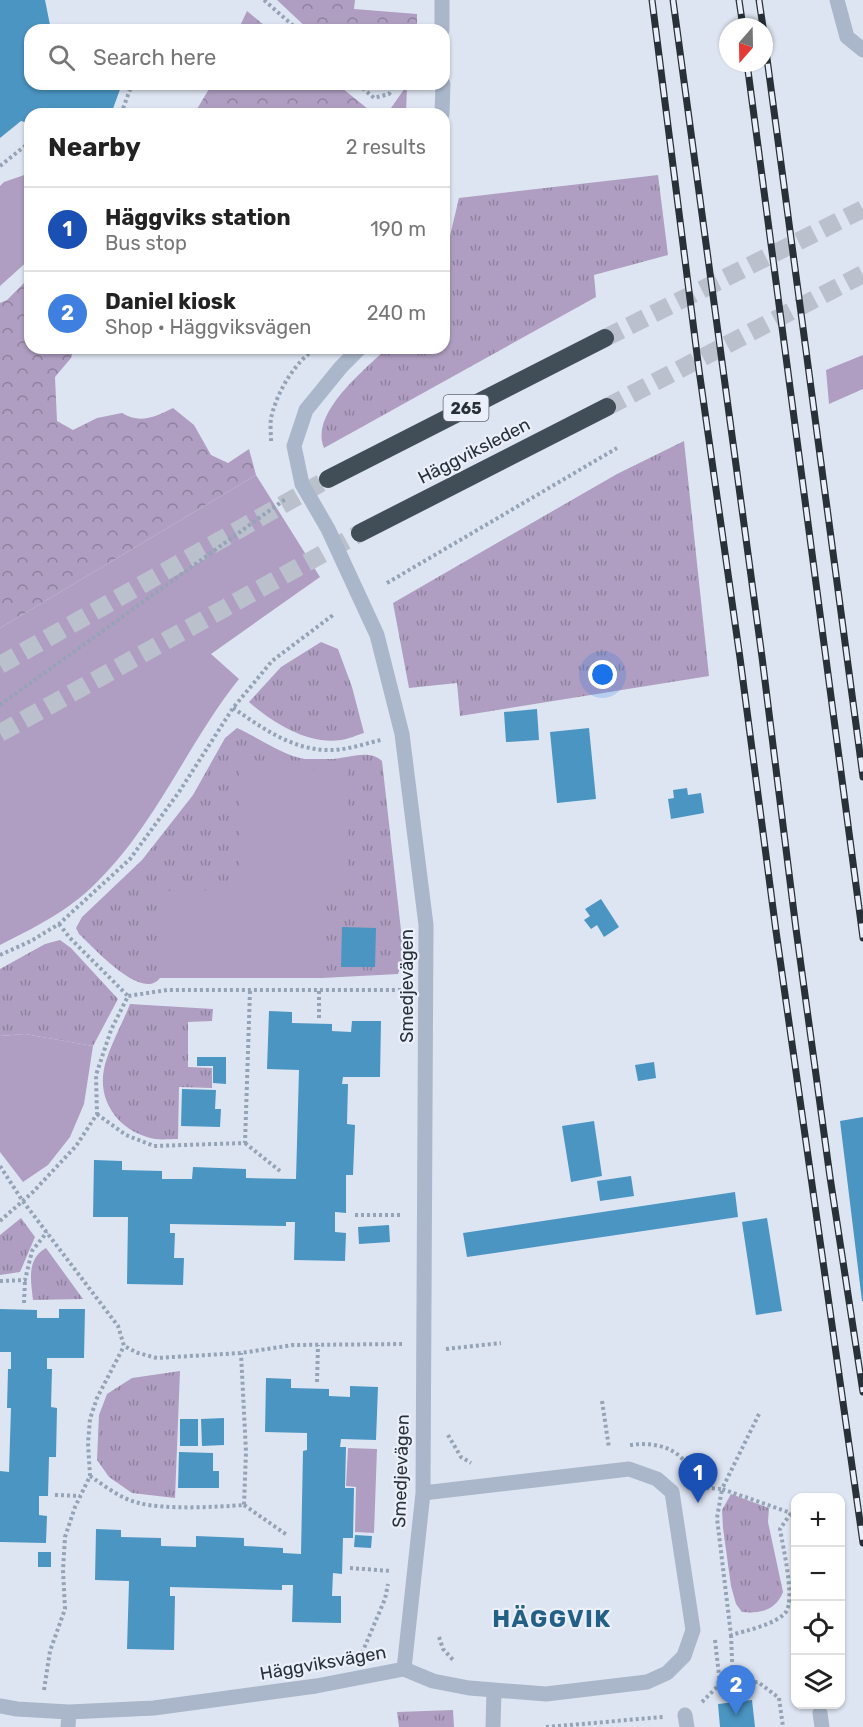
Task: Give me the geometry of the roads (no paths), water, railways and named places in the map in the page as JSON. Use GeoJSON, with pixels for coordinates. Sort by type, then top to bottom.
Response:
{"type":"FeatureCollection","features":[{"type":"Feature","properties":{"kind":"highway","name":"265"},"geometry":{"type":"LineString","coordinates":[[328,479],[605,338]]}},
{"type":"Feature","properties":{"kind":"highway","name":"Häggviksleden"},"geometry":{"type":"LineString","coordinates":[[360,533],[608,407]]}},
{"type":"Feature","properties":{"kind":"street"},"geometry":{"type":"LineString","coordinates":[[442,0],[442,24]]}},
{"type":"Feature","properties":{"kind":"street"},"geometry":{"type":"LineString","coordinates":[[837,0],[847,37],[863,50]]}},
{"type":"Feature","properties":{"kind":"street"},"geometry":{"type":"LineString","coordinates":[[442,108],[443,90]]}},
{"type":"Feature","properties":{"kind":"street","name":"Smedjevägen"},"geometry":{"type":"LineString","coordinates":[[354,354],[306,410],[294,446],[302,484],[328,529],[377,635],[402,734],[426,925],[423,1492],[404,1669]]}},
{"type":"Feature","properties":{"kind":"street","name":"Häggviksvägen"},"geometry":{"type":"LineString","coordinates":[[0,1706],[68,1719],[316,1686],[404,1669],[433,1681],[494,1691],[546,1694],[647,1682],[667,1673],[684,1656],[693,1630],[672,1492],[657,1479],[629,1469],[423,1492]]}},
{"type":"Feature","properties":{"kind":"street"},"geometry":{"type":"LineString","coordinates":[[493,1727],[494,1691]]}},
{"type":"Feature","properties":{"kind":"tunnel"},"geometry":{"type":"LineString","coordinates":[[605,338],[863,209]]}},
{"type":"Feature","properties":{"kind":"tunnel"},"geometry":{"type":"LineString","coordinates":[[607,407],[863,274]]}},
{"type":"Feature","properties":{"kind":"tunnel"},"geometry":{"type":"LineString","coordinates":[[0,665],[328,479]]}},
{"type":"Feature","properties":{"kind":"tunnel"},"geometry":{"type":"LineString","coordinates":[[0,733],[360,533]]}},
{"type":"Feature","properties":{"kind":"railway"},"geometry":{"type":"LineString","coordinates":[[652,0],[699,370],[863,1543]]}},
{"type":"Feature","properties":{"kind":"railway"},"geometry":{"type":"LineString","coordinates":[[673,0],[762,657],[796,929],[830,1177],[863,1392]]}},
{"type":"Feature","properties":{"kind":"railway"},"geometry":{"type":"LineString","coordinates":[[739,0],[742,18]]}},
{"type":"Feature","properties":{"kind":"railway"},"geometry":{"type":"LineString","coordinates":[[759,0],[762,18]]}},
{"type":"Feature","properties":{"kind":"railway"},"geometry":{"type":"LineString","coordinates":[[748,72],[863,938]]}},
{"type":"Feature","properties":{"kind":"railway"},"geometry":{"type":"LineString","coordinates":[[769,72],[863,777]]}},
{"type":"Feature","properties":{"kind":"place","name":"Häggviks station"},"geometry":{"type":"Point","coordinates":[698,1503]}},
{"type":"Feature","properties":{"kind":"place","name":"Daniel kiosk"},"geometry":{"type":"Point","coordinates":[736,1715]}},
{"type":"Feature","properties":{"kind":"district","name":"HÄGGVIK"},"geometry":{"type":"Point","coordinates":[552,1619]}}]}
